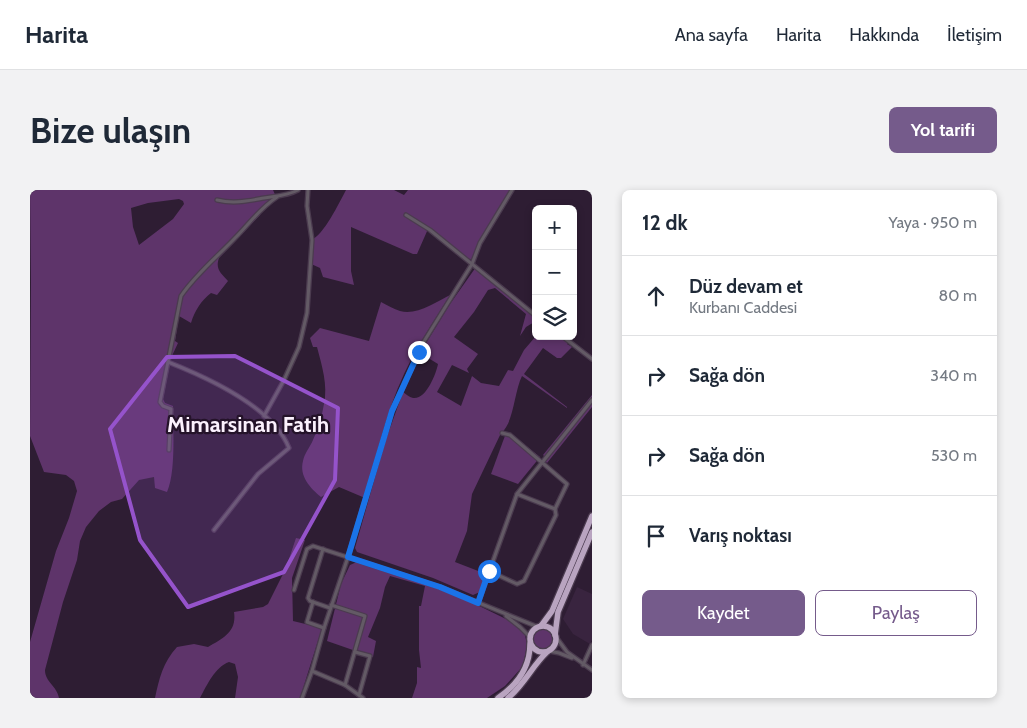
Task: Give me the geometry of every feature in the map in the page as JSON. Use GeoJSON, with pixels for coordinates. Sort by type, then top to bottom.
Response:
{"type":"FeatureCollection","features":[{"type":"Feature","properties":{"kind":"highway"},"geometry":{"type":"LineString","coordinates":[[498,698],[514,686],[523,673],[529,658],[529,639],[533,631],[540,626],[552,611],[592,516]]}},
{"type":"Feature","properties":{"kind":"highway"},"geometry":{"type":"LineString","coordinates":[[508,698],[521,686],[539,660],[555,644],[558,612],[592,532]]}},
{"type":"Feature","properties":{"kind":"highway"},"geometry":{"type":"LineString","coordinates":[[540,626],[550,628],[556,636]]}},
{"type":"Feature","properties":{"kind":"highway"},"geometry":{"type":"LineString","coordinates":[[529,639],[536,651],[548,652]]}},
{"type":"Feature","properties":{"kind":"street"},"geometry":{"type":"LineString","coordinates":[[217,200],[243,203],[285,196],[298,190]]}},
{"type":"Feature","properties":{"kind":"street"},"geometry":{"type":"LineString","coordinates":[[264,416],[284,380],[299,347],[307,312],[312,240],[307,206],[308,190]]}},
{"type":"Feature","properties":{"kind":"street"},"geometry":{"type":"LineString","coordinates":[[302,698],[348,557],[392,411],[423,343],[472,264],[480,243],[512,190]]}},
{"type":"Feature","properties":{"kind":"street"},"geometry":{"type":"LineString","coordinates":[[169,450],[171,409],[163,406],[160,402],[181,296],[192,281],[235,239],[259,211],[277,197]]}},
{"type":"Feature","properties":{"kind":"street"},"geometry":{"type":"LineString","coordinates":[[406,215],[430,230],[532,313]]}},
{"type":"Feature","properties":{"kind":"street"},"geometry":{"type":"LineString","coordinates":[[567,340],[592,359]]}},
{"type":"Feature","properties":{"kind":"street"},"geometry":{"type":"LineString","coordinates":[[168,362],[199,374],[264,416],[278,428],[285,437],[289,448],[272,460],[258,474],[214,530]]}},
{"type":"Feature","properties":{"kind":"street"},"geometry":{"type":"LineString","coordinates":[[478,603],[517,494],[592,400]]}},
{"type":"Feature","properties":{"kind":"street"},"geometry":{"type":"LineString","coordinates":[[489,571],[518,584],[524,581],[556,515],[555,509],[566,484],[510,435],[502,433]]}},
{"type":"Feature","properties":{"kind":"street"},"geometry":{"type":"LineString","coordinates":[[517,494],[555,509]]}},
{"type":"Feature","properties":{"kind":"street"},"geometry":{"type":"LineString","coordinates":[[294,590],[307,549],[312,546],[440,587],[502,613],[540,626]]}},
{"type":"Feature","properties":{"kind":"street"},"geometry":{"type":"LineString","coordinates":[[323,549],[308,597],[309,601],[365,616],[345,685]]}},
{"type":"Feature","properties":{"kind":"street"},"geometry":{"type":"LineString","coordinates":[[313,602],[307,622],[324,628]]}},
{"type":"Feature","properties":{"kind":"street"},"geometry":{"type":"LineString","coordinates":[[502,613],[516,623],[529,639]]}},
{"type":"Feature","properties":{"kind":"street"},"geometry":{"type":"LineString","coordinates":[[556,636],[567,652],[592,670]]}},
{"type":"Feature","properties":{"kind":"street"},"geometry":{"type":"LineString","coordinates":[[583,664],[592,645]]}},
{"type":"Feature","properties":{"kind":"street"},"geometry":{"type":"LineString","coordinates":[[355,652],[370,656],[359,695]]}},
{"type":"Feature","properties":{"kind":"street"},"geometry":{"type":"LineString","coordinates":[[548,652],[560,653],[577,660]]}},
{"type":"Feature","properties":{"kind":"street"},"geometry":{"type":"LineString","coordinates":[[312,671],[345,685],[363,698]]}},
{"type":"Feature","properties":{"kind":"highlighted area"},"geometry":{"type":"Polygon","coordinates":[[[235,356],[338,408],[335,480],[284,572],[188,607],[140,540],[110,429],[167,357],[235,356]]]}},
{"type":"Feature","properties":{"kind":"shaded area"},"geometry":{"type":"Polygon","coordinates":[[[30,190],[273,190],[277,199],[261,212],[219,258],[218,268],[228,281],[217,295],[211,293],[204,299],[196,310],[191,323],[179,316],[175,341],[178,343],[171,358],[163,399],[165,403],[173,406],[173,462],[167,492],[155,488],[154,477],[139,480],[122,499],[111,502],[99,511],[86,527],[80,541],[77,560],[63,602],[45,670],[47,678],[56,690],[59,698],[30,698],[30,642],[56,551],[77,491],[74,481],[66,475],[44,472],[30,436],[30,190]],[[179,199],[148,203],[131,208],[133,227],[139,245],[173,219],[184,204],[179,199]]]}},
{"type":"Feature","properties":{"kind":"shaded area"},"geometry":{"type":"Polygon","coordinates":[[[346,190],[394,190],[404,195],[408,190],[512,190],[472,260],[458,254],[428,229],[417,254],[413,254],[351,227],[351,271],[354,285],[323,277],[320,268],[309,263],[311,240],[326,225],[346,190]]]}},
{"type":"Feature","properties":{"kind":"shaded area"},"geometry":{"type":"Polygon","coordinates":[[[476,267],[532,314],[532,323],[526,327],[520,336],[526,314],[495,288],[488,290],[474,312],[454,337],[478,354],[467,369],[469,373],[452,365],[437,392],[461,406],[472,376],[481,383],[499,386],[508,370],[513,371],[524,350],[533,340],[568,340],[569,341],[567,344],[572,347],[561,358],[557,358],[543,348],[524,374],[567,408],[522,376],[509,422],[501,433],[472,494],[467,531],[455,562],[486,574],[480,592],[473,595],[433,578],[357,552],[355,548],[385,442],[403,392],[412,398],[418,398],[430,386],[438,364],[420,353],[450,304],[476,267]]]}},
{"type":"Feature","properties":{"kind":"shaded area"},"geometry":{"type":"Polygon","coordinates":[[[450,295],[414,353],[404,374],[382,435],[365,498],[339,487],[321,497],[306,481],[302,466],[318,427],[325,397],[325,383],[321,361],[317,347],[313,347],[310,338],[320,328],[369,341],[381,302],[400,311],[413,312],[426,308],[450,295]]]}},
{"type":"Feature","properties":{"kind":"shaded area"},"geometry":{"type":"Polygon","coordinates":[[[592,395],[592,398],[545,457],[543,455],[592,395]]]}},
{"type":"Feature","properties":{"kind":"shaded area"},"geometry":{"type":"Polygon","coordinates":[[[592,403],[592,407],[547,463],[545,461],[592,403]]]}},
{"type":"Feature","properties":{"kind":"shaded area"},"geometry":{"type":"Polygon","coordinates":[[[506,433],[511,434],[540,457],[518,484],[491,474],[506,433]]]}},
{"type":"Feature","properties":{"kind":"shaded area"},"geometry":{"type":"Polygon","coordinates":[[[296,538],[305,540],[292,578],[293,621],[322,628],[300,698],[235,698],[238,677],[235,664],[229,662],[216,672],[200,698],[155,698],[165,665],[177,647],[194,644],[208,647],[228,634],[233,625],[234,612],[263,607],[268,604],[286,568],[296,538]]]}},
{"type":"Feature","properties":{"kind":"shaded area"},"geometry":{"type":"Polygon","coordinates":[[[359,561],[437,587],[512,622],[525,635],[527,645],[523,666],[505,686],[487,698],[412,698],[417,683],[417,667],[421,668],[419,606],[421,606],[425,586],[390,576],[368,637],[376,641],[373,657],[327,641],[341,584],[350,565],[359,561]]]}},
{"type":"Feature","properties":{"kind":"shaded area"},"geometry":{"type":"Polygon","coordinates":[[[577,587],[592,594],[592,640],[590,644],[573,634],[563,619],[577,587]]]}},
{"type":"Feature","properties":{"kind":"shaded area"},"geometry":{"type":"Polygon","coordinates":[[[543,627],[551,631],[555,639],[551,647],[543,651],[535,647],[531,639],[535,631],[543,627]]]}},
{"type":"Feature","properties":{"kind":"district","name":"Mimarsinan Fatih"},"geometry":{"type":"Point","coordinates":[248,424]}},
{"type":"Feature","properties":{"kind":"route"},"geometry":{"type":"LineString","coordinates":[[419,352],[392,411],[348,557],[440,587],[478,603],[489,571]]}}]}
